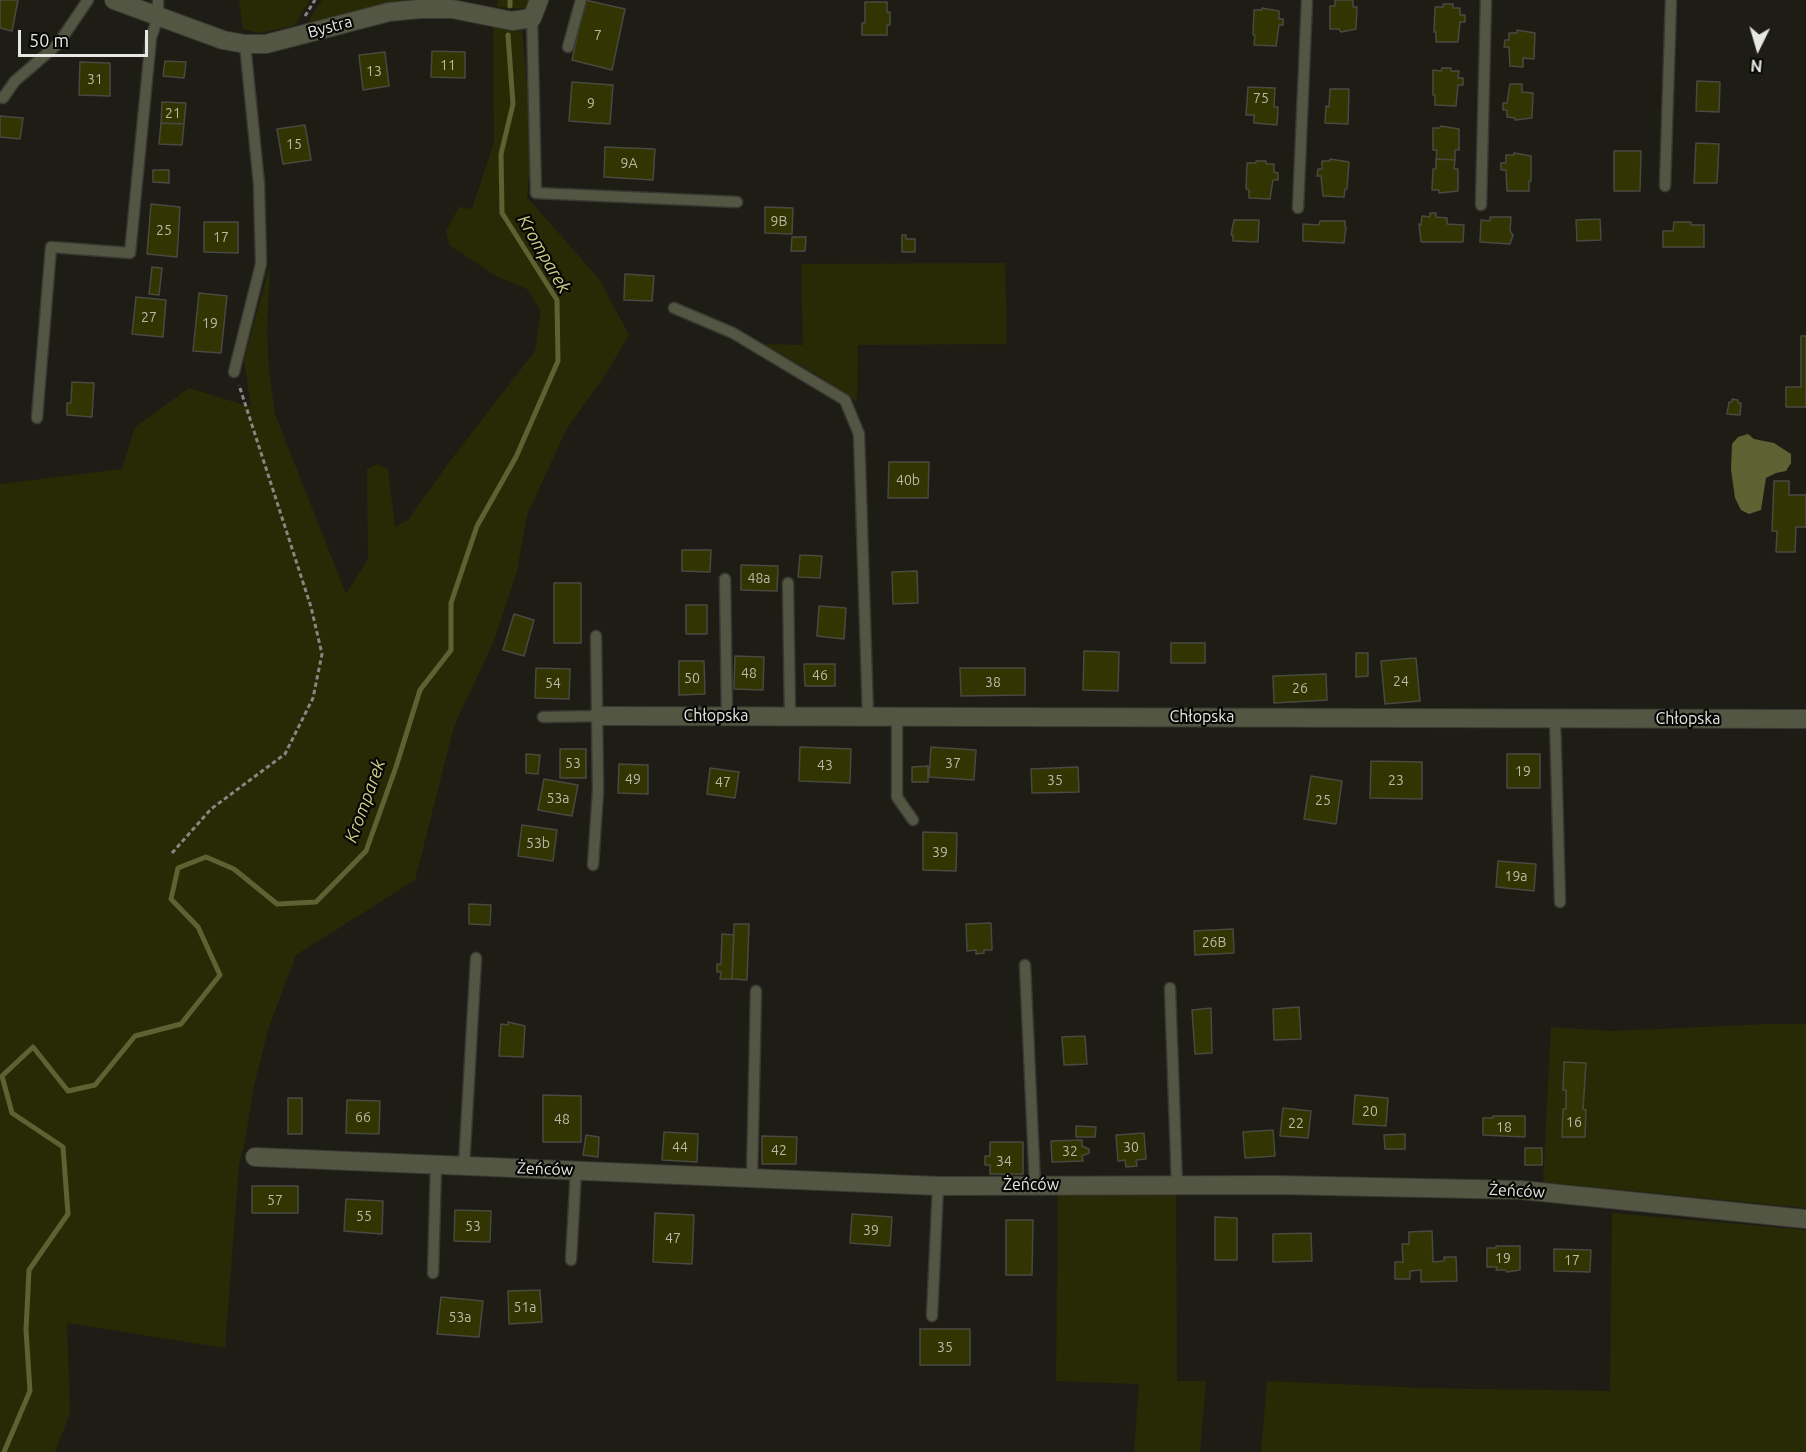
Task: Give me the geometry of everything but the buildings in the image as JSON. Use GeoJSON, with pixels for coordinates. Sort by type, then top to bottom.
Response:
{"type":"FeatureCollection","features":[{"type":"Feature","properties":{"kind":"street","name":"Bystra"},"geometry":{"type":"LineString","coordinates":[[114,0],[158,9],[223,40],[245,44],[266,44],[389,12],[420,9],[452,9],[512,21],[532,18]]}},
{"type":"Feature","properties":{"kind":"street"},"geometry":{"type":"LineString","coordinates":[[532,18],[539,0]]}},
{"type":"Feature","properties":{"kind":"street","name":"Chłopska"},"geometry":{"type":"LineString","coordinates":[[598,716],[1806,719]]}},
{"type":"Feature","properties":{"kind":"street","name":"Żeńców"},"geometry":{"type":"LineString","coordinates":[[255,1157],[938,1186],[1277,1185],[1521,1190],[1806,1219]]}},
{"type":"Feature","properties":{"kind":"lane"},"geometry":{"type":"LineString","coordinates":[[3,98],[15,81],[58,44],[88,0]]}},
{"type":"Feature","properties":{"kind":"lane"},"geometry":{"type":"LineString","coordinates":[[568,47],[581,0]]}},
{"type":"Feature","properties":{"kind":"lane"},"geometry":{"type":"LineString","coordinates":[[1298,208],[1306,0]]}},
{"type":"Feature","properties":{"kind":"lane"},"geometry":{"type":"LineString","coordinates":[[1481,205],[1486,0]]}},
{"type":"Feature","properties":{"kind":"lane"},"geometry":{"type":"LineString","coordinates":[[1665,186],[1671,0]]}},
{"type":"Feature","properties":{"kind":"lane"},"geometry":{"type":"LineString","coordinates":[[37,418],[51,247],[130,253],[151,38],[158,9]]}},
{"type":"Feature","properties":{"kind":"lane"},"geometry":{"type":"LineString","coordinates":[[532,18],[536,193],[737,201]]}},
{"type":"Feature","properties":{"kind":"lane"},"geometry":{"type":"LineString","coordinates":[[234,372],[261,264],[259,183],[245,44]]}},
{"type":"Feature","properties":{"kind":"lane"},"geometry":{"type":"LineString","coordinates":[[674,308],[733,333],[845,400],[858,434],[868,717]]}},
{"type":"Feature","properties":{"kind":"lane"},"geometry":{"type":"LineString","coordinates":[[724,579],[727,716]]}},
{"type":"Feature","properties":{"kind":"lane"},"geometry":{"type":"LineString","coordinates":[[788,583],[790,716]]}},
{"type":"Feature","properties":{"kind":"lane"},"geometry":{"type":"LineString","coordinates":[[593,865],[598,791],[596,636]]}},
{"type":"Feature","properties":{"kind":"lane"},"geometry":{"type":"LineString","coordinates":[[543,717],[598,716]]}},
{"type":"Feature","properties":{"kind":"lane"},"geometry":{"type":"LineString","coordinates":[[897,717],[897,797],[913,820]]}},
{"type":"Feature","properties":{"kind":"lane"},"geometry":{"type":"LineString","coordinates":[[1555,718],[1560,902]]}},
{"type":"Feature","properties":{"kind":"lane"},"geometry":{"type":"LineString","coordinates":[[464,1166],[476,958]]}},
{"type":"Feature","properties":{"kind":"lane"},"geometry":{"type":"LineString","coordinates":[[1025,965],[1035,1185]]}},
{"type":"Feature","properties":{"kind":"lane"},"geometry":{"type":"LineString","coordinates":[[1170,988],[1177,1185]]}},
{"type":"Feature","properties":{"kind":"lane"},"geometry":{"type":"LineString","coordinates":[[752,1178],[756,991]]}},
{"type":"Feature","properties":{"kind":"lane"},"geometry":{"type":"LineString","coordinates":[[433,1273],[436,1165]]}},
{"type":"Feature","properties":{"kind":"lane"},"geometry":{"type":"LineString","coordinates":[[571,1260],[576,1170]]}},
{"type":"Feature","properties":{"kind":"lane"},"geometry":{"type":"LineString","coordinates":[[932,1316],[938,1186]]}},
{"type":"Feature","properties":{"kind":"path"},"geometry":{"type":"LineString","coordinates":[[172,853],[211,809],[285,754],[313,698],[322,654],[311,607],[234,372]]}},
{"type":"Feature","properties":{"kind":"shaded area"},"geometry":{"type":"Polygon","coordinates":[[[239,0],[310,0],[294,26],[258,33],[243,29],[239,0]]]}},
{"type":"Feature","properties":{"kind":"shaded area"},"geometry":{"type":"Polygon","coordinates":[[[322,0],[415,0],[306,25],[322,0]]]}},
{"type":"Feature","properties":{"kind":"shaded area"},"geometry":{"type":"Polygon","coordinates":[[[498,0],[531,0],[528,9],[497,7],[498,0]]]}},
{"type":"Feature","properties":{"kind":"shaded area"},"geometry":{"type":"Polygon","coordinates":[[[493,27],[522,29],[532,139],[527,197],[599,279],[629,335],[608,371],[566,430],[527,515],[517,571],[493,643],[454,726],[415,880],[296,955],[269,1027],[254,1085],[239,1164],[225,1348],[67,1323],[70,1413],[55,1452],[0,1452],[0,484],[122,469],[135,427],[189,388],[251,407],[244,360],[270,265],[267,331],[269,372],[275,414],[346,594],[368,559],[367,469],[378,464],[388,470],[395,527],[408,520],[450,461],[535,351],[541,311],[527,289],[496,276],[449,245],[446,231],[459,207],[472,209],[494,142],[493,27]]]}},
{"type":"Feature","properties":{"kind":"shaded area"},"geometry":{"type":"Polygon","coordinates":[[[1005,263],[1007,344],[858,345],[857,402],[816,374],[764,344],[803,345],[801,264],[1005,263]]]}},
{"type":"Feature","properties":{"kind":"shaded area"},"geometry":{"type":"Polygon","coordinates":[[[1748,434],[1754,439],[1774,443],[1791,454],[1791,463],[1786,471],[1766,478],[1761,510],[1749,514],[1741,510],[1735,498],[1731,470],[1732,444],[1738,437],[1748,434]]]}},
{"type":"Feature","properties":{"kind":"shaded area"},"geometry":{"type":"Polygon","coordinates":[[[1806,1024],[1806,1208],[1543,1182],[1551,1027],[1612,1031],[1806,1024]]]}},
{"type":"Feature","properties":{"kind":"shaded area"},"geometry":{"type":"Polygon","coordinates":[[[1058,1191],[1176,1192],[1177,1381],[1206,1381],[1200,1452],[1134,1452],[1139,1384],[1056,1381],[1058,1191]]]}},
{"type":"Feature","properties":{"kind":"shaded area"},"geometry":{"type":"Polygon","coordinates":[[[1612,1213],[1806,1230],[1806,1452],[1261,1452],[1267,1381],[1424,1388],[1610,1391],[1612,1213]]]}},
{"type":"Feature","properties":{"kind":"waterway","name":"Kromparek"},"geometry":{"type":"LineString","coordinates":[[510,0],[510,6]]}},
{"type":"Feature","properties":{"kind":"waterway","name":"Kromparek"},"geometry":{"type":"LineString","coordinates":[[4,1452],[30,1391],[26,1330],[29,1270],[68,1214],[63,1147],[12,1113],[2,1076],[33,1047],[68,1091],[95,1085],[135,1036],[181,1024],[220,975],[198,927],[171,899],[178,868],[206,857],[234,869],[277,904],[316,902],[366,851],[420,690],[451,650],[451,603],[477,526],[516,457],[558,361],[557,300],[502,213],[501,154],[513,104],[508,35]]}}]}
